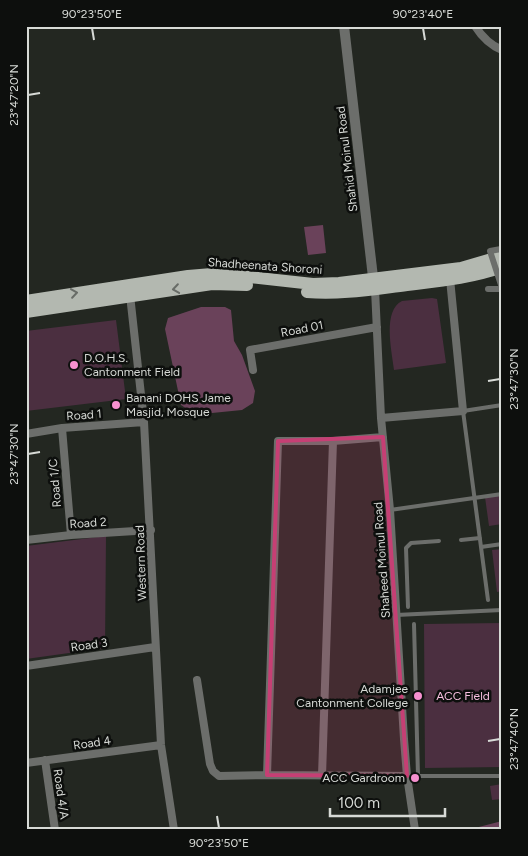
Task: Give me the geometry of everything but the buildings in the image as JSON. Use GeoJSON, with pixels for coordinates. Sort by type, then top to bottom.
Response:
{"type":"FeatureCollection","features":[{"type":"Feature","properties":{"kind":"main road","name":"Shadheenata Shoroni"},"geometry":{"type":"LineString","coordinates":[[26,312],[212,284],[232,284],[314,293],[461,268],[501,252]]}},
{"type":"Feature","properties":{"kind":"main road","name":"Shadheenata Shoroni"},"geometry":{"type":"LineString","coordinates":[[26,301],[212,274],[313,284],[374,284],[466,277],[502,267]]}},
{"type":"Feature","properties":{"kind":"street","name":"Shahid Moinul Road"},"geometry":{"type":"LineString","coordinates":[[344,26],[374,284]]}},
{"type":"Feature","properties":{"kind":"street"},"geometry":{"type":"LineString","coordinates":[[475,26],[480,34],[493,46],[502,50]]}},
{"type":"Feature","properties":{"kind":"street"},"geometry":{"type":"LineString","coordinates":[[488,289],[502,289],[490,251],[501,252]]}},
{"type":"Feature","properties":{"kind":"street"},"geometry":{"type":"LineString","coordinates":[[381,418],[462,411],[450,279]]}},
{"type":"Feature","properties":{"kind":"street","name":"Shaheed Moinul Road"},"geometry":{"type":"LineString","coordinates":[[374,284],[381,418],[390,510],[407,776],[415,830]]}},
{"type":"Feature","properties":{"kind":"street","name":"Western Road"},"geometry":{"type":"LineString","coordinates":[[130,295],[144,422],[161,745],[174,830]]}},
{"type":"Feature","properties":{"kind":"street","name":"Road 01"},"geometry":{"type":"LineString","coordinates":[[253,370],[250,350],[377,327]]}},
{"type":"Feature","properties":{"kind":"street","name":"Road 1"},"geometry":{"type":"LineString","coordinates":[[26,434],[62,428],[144,422]]}},
{"type":"Feature","properties":{"kind":"street","name":"Road 1/C"},"geometry":{"type":"LineString","coordinates":[[62,428],[71,535]]}},
{"type":"Feature","properties":{"kind":"street"},"geometry":{"type":"LineString","coordinates":[[266,775],[278,441],[333,441],[383,437]]}},
{"type":"Feature","properties":{"kind":"street"},"geometry":{"type":"LineString","coordinates":[[322,776],[333,441]]}},
{"type":"Feature","properties":{"kind":"street","name":"Road 2"},"geometry":{"type":"LineString","coordinates":[[26,540],[151,530]]}},
{"type":"Feature","properties":{"kind":"street","name":"Road 3"},"geometry":{"type":"LineString","coordinates":[[26,666],[155,647]]}},
{"type":"Feature","properties":{"kind":"street"},"geometry":{"type":"LineString","coordinates":[[197,680],[210,764],[213,771],[219,776],[407,776]]}},
{"type":"Feature","properties":{"kind":"street","name":"Road 4"},"geometry":{"type":"LineString","coordinates":[[26,763],[161,745]]}},
{"type":"Feature","properties":{"kind":"street","name":"Road 4/A"},"geometry":{"type":"LineString","coordinates":[[45,760],[54,830]]}},
{"type":"Feature","properties":{"kind":"lane"},"geometry":{"type":"LineString","coordinates":[[488,600],[462,411],[502,405]]}},
{"type":"Feature","properties":{"kind":"lane"},"geometry":{"type":"LineString","coordinates":[[390,510],[502,494]]}},
{"type":"Feature","properties":{"kind":"lane"},"geometry":{"type":"LineString","coordinates":[[461,540],[480,538]]}},
{"type":"Feature","properties":{"kind":"lane"},"geometry":{"type":"LineString","coordinates":[[408,607],[406,548],[411,543],[439,541]]}},
{"type":"Feature","properties":{"kind":"lane"},"geometry":{"type":"LineString","coordinates":[[481,547],[502,544]]}},
{"type":"Feature","properties":{"kind":"lane"},"geometry":{"type":"LineString","coordinates":[[396,616],[502,610]]}},
{"type":"Feature","properties":{"kind":"lane"},"geometry":{"type":"LineString","coordinates":[[414,624],[418,776]]}},
{"type":"Feature","properties":{"kind":"lane"},"geometry":{"type":"LineString","coordinates":[[407,776],[502,776]]}},
{"type":"Feature","properties":{"kind":"highlighted area"},"geometry":{"type":"Polygon","coordinates":[[[383,437],[407,776],[267,775],[278,441],[383,437]]]}},
{"type":"Feature","properties":{"kind":"green space"},"geometry":{"type":"Polygon","coordinates":[[[437,299],[446,363],[394,370],[390,343],[392,313],[402,301],[437,299]]]}},
{"type":"Feature","properties":{"kind":"green space","name":"D.O.H.S. Cantonment Field"},"geometry":{"type":"Polygon","coordinates":[[[116,320],[126,399],[26,411],[26,331],[116,320]]]}},
{"type":"Feature","properties":{"kind":"green space"},"geometry":{"type":"Polygon","coordinates":[[[502,494],[502,524],[489,526],[485,497],[502,494]]]}},
{"type":"Feature","properties":{"kind":"green space"},"geometry":{"type":"Polygon","coordinates":[[[106,536],[105,648],[26,659],[26,546],[106,536]]]}},
{"type":"Feature","properties":{"kind":"green space"},"geometry":{"type":"Polygon","coordinates":[[[502,549],[502,591],[497,592],[492,550],[502,549]]]}},
{"type":"Feature","properties":{"kind":"green space","name":"ACC Field"},"geometry":{"type":"Polygon","coordinates":[[[502,623],[502,767],[425,768],[424,624],[502,623]]]}},
{"type":"Feature","properties":{"kind":"green space"},"geometry":{"type":"Polygon","coordinates":[[[502,784],[502,799],[492,800],[490,786],[502,784]]]}},
{"type":"Feature","properties":{"kind":"shaded area"},"geometry":{"type":"Polygon","coordinates":[[[323,225],[326,253],[308,255],[304,227],[323,225]]]}},
{"type":"Feature","properties":{"kind":"shaded area"},"geometry":{"type":"Polygon","coordinates":[[[201,307],[225,307],[231,310],[234,341],[242,355],[255,391],[253,403],[242,410],[212,413],[199,417],[181,405],[165,329],[168,318],[201,307]]]}},
{"type":"Feature","properties":{"kind":"shaded area"},"geometry":{"type":"Polygon","coordinates":[[[502,821],[502,830],[470,830],[471,829],[502,821]]]}},
{"type":"Feature","properties":{"kind":"place","name":"D.O.H.S. Cantonment Field"},"geometry":{"type":"Point","coordinates":[74,365]}},
{"type":"Feature","properties":{"kind":"place","name":"Banani DOHS Jame Masjid, Mosque"},"geometry":{"type":"Point","coordinates":[116,405]}},
{"type":"Feature","properties":{"kind":"place","name":"Adamjee Cantonment College"},"geometry":{"type":"Point","coordinates":[418,696]}},
{"type":"Feature","properties":{"kind":"place","name":"ACC Gardroom"},"geometry":{"type":"Point","coordinates":[415,778]}}]}
